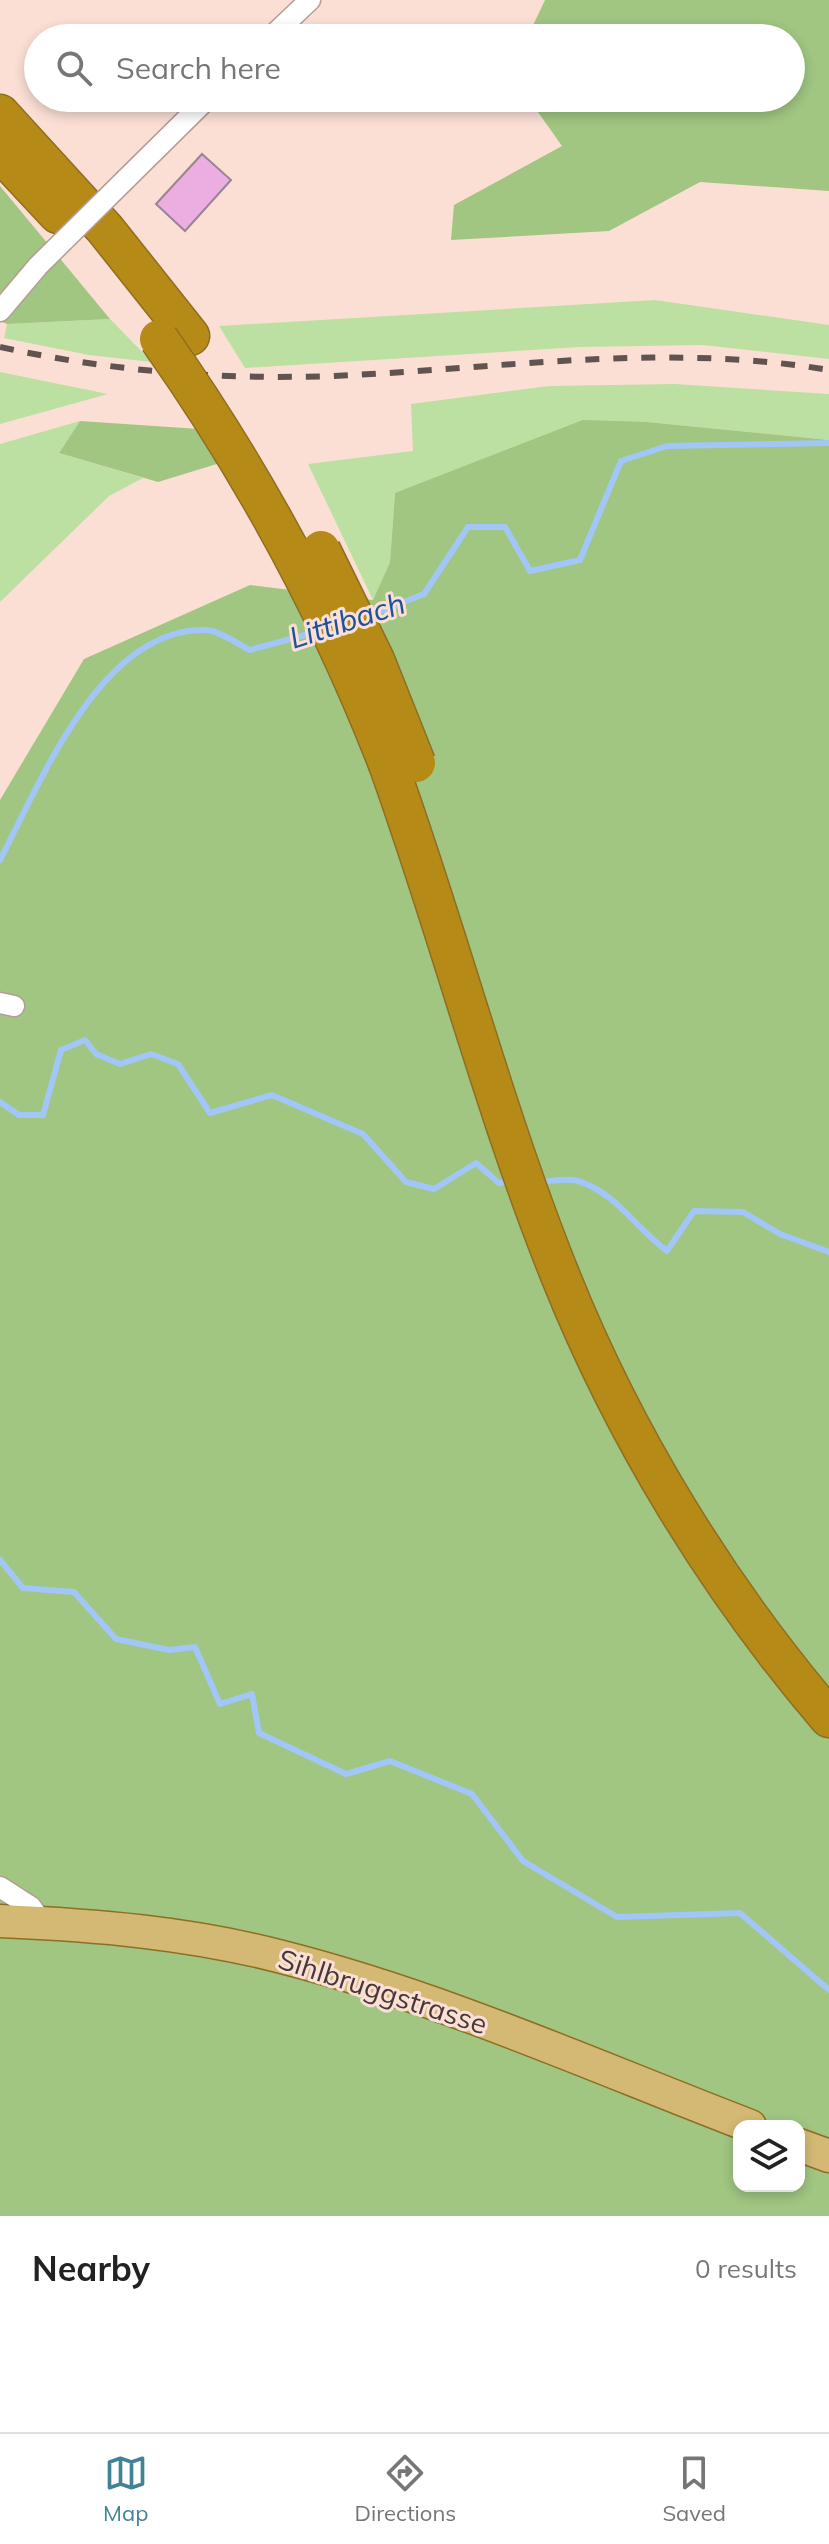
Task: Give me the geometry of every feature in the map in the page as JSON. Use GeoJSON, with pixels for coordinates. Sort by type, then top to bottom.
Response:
{"type":"FeatureCollection","features":[{"type":"Feature","properties":{"kind":"highway"},"geometry":{"type":"LineString","coordinates":[[0,114],[105,229],[174,338]]}},
{"type":"Feature","properties":{"kind":"highway"},"geometry":{"type":"LineString","coordinates":[[0,152],[174,338],[252,429],[333,573],[375,660],[402,764],[478,994],[546,1165],[578,1253],[599,1333],[650,1462],[702,1547],[759,1630],[829,1718]]}},
{"type":"Feature","properties":{"kind":"highway"},"geometry":{"type":"LineString","coordinates":[[599,1333],[660,1426],[711,1513],[767,1596],[829,1677]]}},
{"type":"Feature","properties":{"kind":"main road","name":"Sihlbruggstrasse"},"geometry":{"type":"LineString","coordinates":[[0,1921],[196,1938],[280,1956],[367,1980],[735,2120]]}},
{"type":"Feature","properties":{"kind":"main road"},"geometry":{"type":"LineString","coordinates":[[805,2147],[829,2156]]}},
{"type":"Feature","properties":{"kind":"street"},"geometry":{"type":"LineString","coordinates":[[285,24],[310,0]]}},
{"type":"Feature","properties":{"kind":"street"},"geometry":{"type":"LineString","coordinates":[[0,311],[38,266],[194,112]]}},
{"type":"Feature","properties":{"kind":"street"},"geometry":{"type":"LineString","coordinates":[[0,1887],[31,1907],[43,1923]]}},
{"type":"Feature","properties":{"kind":"green space"},"geometry":{"type":"Polygon","coordinates":[[[545,0],[829,0],[829,191],[700,182],[609,231],[451,240],[454,205],[562,146],[538,112],[805,112],[805,24],[534,24],[545,0]]]}},
{"type":"Feature","properties":{"kind":"green space"},"geometry":{"type":"Polygon","coordinates":[[[0,186],[110,319],[7,324],[0,321],[0,186]]]}},
{"type":"Feature","properties":{"kind":"green space"},"geometry":{"type":"Polygon","coordinates":[[[655,300],[829,325],[829,359],[703,345],[580,347],[245,368],[219,326],[655,300]]]}},
{"type":"Feature","properties":{"kind":"green space"},"geometry":{"type":"Polygon","coordinates":[[[110,319],[152,362],[89,355],[4,338],[7,324],[110,319]]]}},
{"type":"Feature","properties":{"kind":"green space"},"geometry":{"type":"Polygon","coordinates":[[[0,372],[108,394],[0,424],[0,372]]]}},
{"type":"Feature","properties":{"kind":"green space"},"geometry":{"type":"Polygon","coordinates":[[[675,384],[829,394],[829,440],[647,422],[395,493],[390,562],[373,600],[308,464],[413,451],[411,404],[549,386],[675,384]]]}},
{"type":"Feature","properties":{"kind":"green space"},"geometry":{"type":"Polygon","coordinates":[[[583,420],[647,422],[829,440],[829,2216],[0,2216],[0,800],[84,659],[250,585],[373,600],[390,562],[395,493],[583,420]]]}},
{"type":"Feature","properties":{"kind":"green space"},"geometry":{"type":"Polygon","coordinates":[[[80,421],[59,453],[143,478],[109,496],[0,602],[0,444],[80,421]]]}},
{"type":"Feature","properties":{"kind":"green space"},"geometry":{"type":"Polygon","coordinates":[[[80,421],[199,429],[220,463],[158,482],[59,453],[80,421]]]}},
{"type":"Feature","properties":{"kind":"building"},"geometry":{"type":"Polygon","coordinates":[[[202,154],[231,180],[185,231],[156,204],[202,154]]]}},
{"type":"Feature","properties":{"kind":"waterway","name":"Littibach"},"geometry":{"type":"LineString","coordinates":[[369,616],[424,594],[468,527],[505,527],[530,571],[580,560],[621,461],[667,446],[829,443]]}},
{"type":"Feature","properties":{"kind":"waterway","name":"Littibach"},"geometry":{"type":"LineString","coordinates":[[0,860],[56,752],[79,715],[105,681],[135,654],[169,636],[206,630],[223,635],[250,650],[316,632]]}},
{"type":"Feature","properties":{"kind":"waterway"},"geometry":{"type":"LineString","coordinates":[[0,1102],[19,1115],[43,1115],[61,1050],[85,1040],[96,1054],[120,1064],[151,1054],[178,1064],[210,1113],[272,1095],[363,1134],[406,1182],[434,1189],[476,1163],[499,1183],[513,1182]]}},
{"type":"Feature","properties":{"kind":"waterway"},"geometry":{"type":"LineString","coordinates":[[541,1182],[569,1180],[591,1186],[615,1202],[667,1251],[694,1211],[743,1212],[780,1234],[829,1252]]}},
{"type":"Feature","properties":{"kind":"waterway"},"geometry":{"type":"LineString","coordinates":[[0,1560],[23,1588],[74,1592],[116,1639],[169,1650],[195,1647],[220,1704],[252,1694],[259,1733],[346,1774],[390,1761],[472,1794],[523,1861],[617,1917],[740,1913],[829,1990]]}},
{"type":"Feature","properties":{"kind":"railway"},"geometry":{"type":"LineString","coordinates":[[0,347],[124,368],[248,377],[332,376],[643,358],[705,358],[829,370]]}}]}
